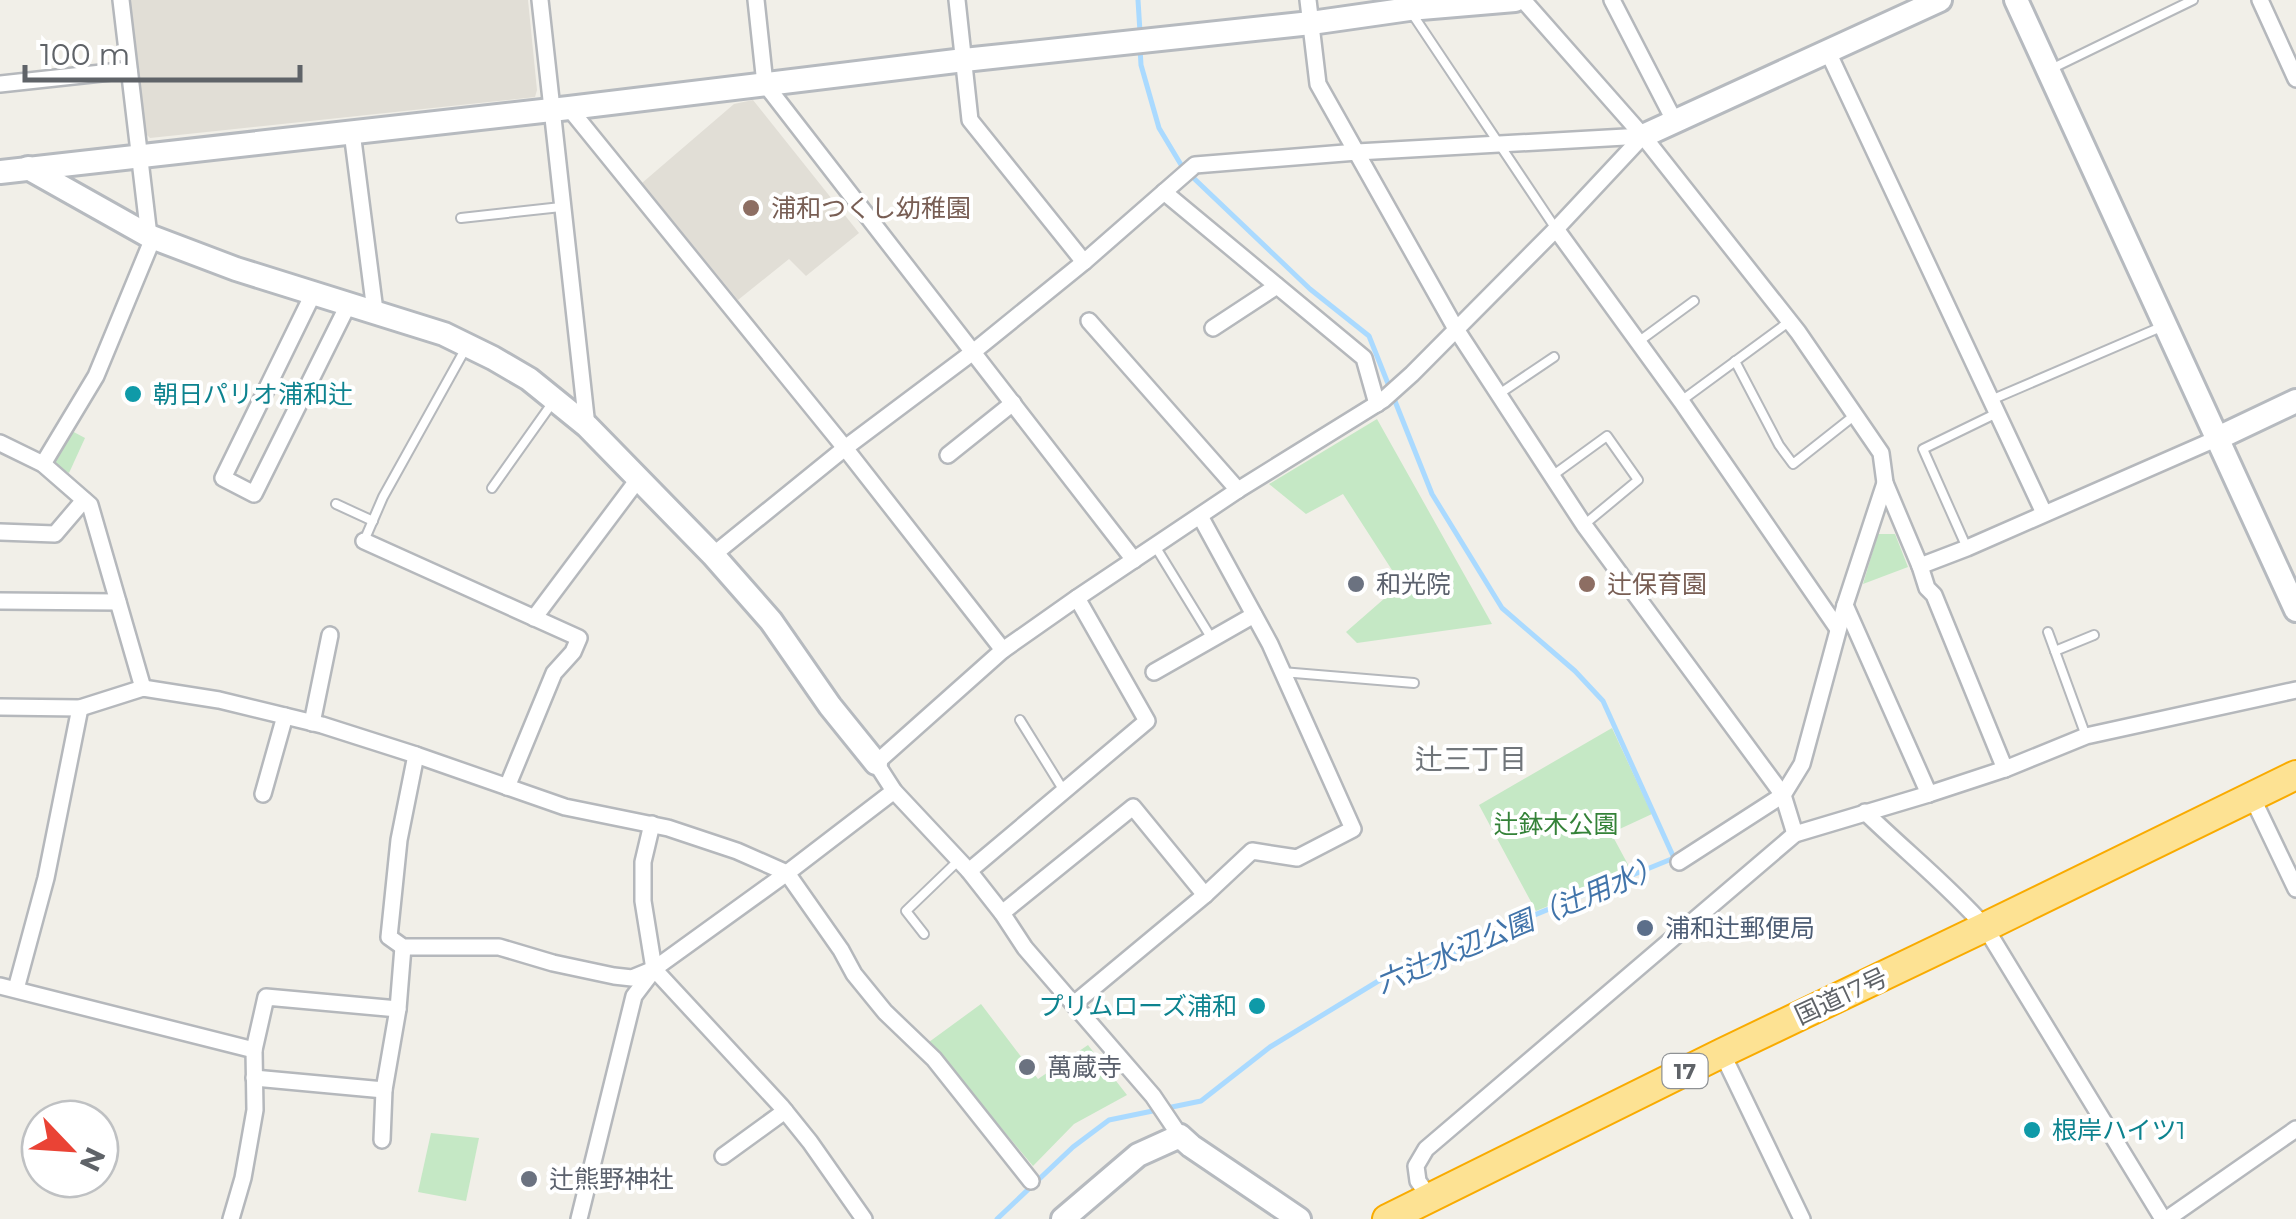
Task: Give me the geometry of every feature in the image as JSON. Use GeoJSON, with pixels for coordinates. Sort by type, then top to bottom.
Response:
{"type":"FeatureCollection","features":[{"type":"Feature","properties":{"kind":"highway","name":"国道17号"},"geometry":{"type":"LineString","coordinates":[[1387,1219],[1722,1052],[2296,775]]}},
{"type":"Feature","properties":{"kind":"street"},"geometry":{"type":"LineString","coordinates":[[43,464],[96,376],[151,237],[121,0]]}},
{"type":"Feature","properties":{"kind":"street"},"geometry":{"type":"LineString","coordinates":[[540,0],[561,109],[563,207],[587,426]]}},
{"type":"Feature","properties":{"kind":"street"},"geometry":{"type":"LineString","coordinates":[[756,0],[765,84],[1134,560]]}},
{"type":"Feature","properties":{"kind":"street"},"geometry":{"type":"LineString","coordinates":[[956,0],[970,120],[1084,262]]}},
{"type":"Feature","properties":{"kind":"street"},"geometry":{"type":"LineString","coordinates":[[0,172],[964,60],[1310,12],[1409,10],[1515,0]]}},
{"type":"Feature","properties":{"kind":"street"},"geometry":{"type":"LineString","coordinates":[[1523,0],[1643,136],[1790,321],[1881,453],[1885,483],[2006,769]]}},
{"type":"Feature","properties":{"kind":"street"},"geometry":{"type":"LineString","coordinates":[[1612,0],[1675,122]]}},
{"type":"Feature","properties":{"kind":"street"},"geometry":{"type":"LineString","coordinates":[[713,554],[973,352],[1195,165],[1643,136],[1940,0]]}},
{"type":"Feature","properties":{"kind":"street"},"geometry":{"type":"LineString","coordinates":[[2016,0],[2296,610]]}},
{"type":"Feature","properties":{"kind":"street"},"geometry":{"type":"LineString","coordinates":[[2260,0],[2296,79]]}},
{"type":"Feature","properties":{"kind":"street"},"geometry":{"type":"LineString","coordinates":[[1310,12],[1318,84],[1456,329],[1584,525],[1783,795],[1795,834]]}},
{"type":"Feature","properties":{"kind":"street"},"geometry":{"type":"LineString","coordinates":[[1828,52],[2044,513]]}},
{"type":"Feature","properties":{"kind":"street"},"geometry":{"type":"LineString","coordinates":[[0,84],[129,70]]}},
{"type":"Feature","properties":{"kind":"street"},"geometry":{"type":"LineString","coordinates":[[561,109],[845,448],[1003,650]]}},
{"type":"Feature","properties":{"kind":"street"},"geometry":{"type":"LineString","coordinates":[[352,132],[375,311]]}},
{"type":"Feature","properties":{"kind":"street"},"geometry":{"type":"LineString","coordinates":[[876,763],[1003,650],[1238,490],[1377,404],[1412,374],[1556,229],[1643,136]]}},
{"type":"Feature","properties":{"kind":"street"},"geometry":{"type":"LineString","coordinates":[[28,168],[151,237],[236,269],[444,334],[530,379],[556,399],[713,554],[770,621],[894,791],[964,866],[1025,948],[1153,1096],[1180,1136],[1299,1219]]}},
{"type":"Feature","properties":{"kind":"street"},"geometry":{"type":"LineString","coordinates":[[1164,192],[1364,358],[1377,404]]}},
{"type":"Feature","properties":{"kind":"street"},"geometry":{"type":"LineString","coordinates":[[1556,229],[1838,628]]}},
{"type":"Feature","properties":{"kind":"street"},"geometry":{"type":"LineString","coordinates":[[1213,328],[1277,286]]}},
{"type":"Feature","properties":{"kind":"street"},"geometry":{"type":"LineString","coordinates":[[314,292],[223,478],[254,494],[350,304]]}},
{"type":"Feature","properties":{"kind":"street"},"geometry":{"type":"LineString","coordinates":[[1089,322],[1238,490]]}},
{"type":"Feature","properties":{"kind":"street"},"geometry":{"type":"LineString","coordinates":[[1920,566],[2296,401]]}},
{"type":"Feature","properties":{"kind":"street"},"geometry":{"type":"LineString","coordinates":[[948,454],[1012,403]]}},
{"type":"Feature","properties":{"kind":"street"},"geometry":{"type":"LineString","coordinates":[[0,443],[43,464],[90,506],[143,688]]}},
{"type":"Feature","properties":{"kind":"street"},"geometry":{"type":"LineString","coordinates":[[534,618],[639,478]]}},
{"type":"Feature","properties":{"kind":"street"},"geometry":{"type":"LineString","coordinates":[[1679,862],[1783,795],[1802,764],[1838,628],[1885,483]]}},
{"type":"Feature","properties":{"kind":"street"},"geometry":{"type":"LineString","coordinates":[[0,532],[56,534],[84,500]]}},
{"type":"Feature","properties":{"kind":"street"},"geometry":{"type":"LineString","coordinates":[[1075,1004],[1252,851],[1297,858],[1353,829],[1282,672],[1200,516]]}},
{"type":"Feature","properties":{"kind":"street"},"geometry":{"type":"LineString","coordinates":[[364,541],[578,638],[573,652],[554,673],[508,787]]}},
{"type":"Feature","properties":{"kind":"street"},"geometry":{"type":"LineString","coordinates":[[964,866],[1147,720],[1077,598]]}},
{"type":"Feature","properties":{"kind":"street"},"geometry":{"type":"LineString","coordinates":[[0,601],[118,602]]}},
{"type":"Feature","properties":{"kind":"street"},"geometry":{"type":"LineString","coordinates":[[1845,605],[1930,794]]}},
{"type":"Feature","properties":{"kind":"street"},"geometry":{"type":"LineString","coordinates":[[1154,672],[1254,615]]}},
{"type":"Feature","properties":{"kind":"street"},"geometry":{"type":"LineString","coordinates":[[312,723],[330,635]]}},
{"type":"Feature","properties":{"kind":"street"},"geometry":{"type":"LineString","coordinates":[[0,707],[80,708],[143,688],[218,700],[416,755],[565,807],[668,828],[787,873],[854,974],[885,1012],[934,1059],[1031,1181]]}},
{"type":"Feature","properties":{"kind":"street"},"geometry":{"type":"LineString","coordinates":[[1430,1198],[1418,1181],[1416,1166],[1426,1149],[1795,834],[2006,769],[2086,736],[2296,690]]}},
{"type":"Feature","properties":{"kind":"street"},"geometry":{"type":"LineString","coordinates":[[80,708],[46,878],[8,988],[254,1050]]}},
{"type":"Feature","properties":{"kind":"street"},"geometry":{"type":"LineString","coordinates":[[263,794],[285,716]]}},
{"type":"Feature","properties":{"kind":"street"},"geometry":{"type":"LineString","coordinates":[[416,755],[399,840],[389,937],[403,946],[498,947],[553,963],[632,978],[654,969],[894,791]]}},
{"type":"Feature","properties":{"kind":"street"},"geometry":{"type":"LineString","coordinates":[[2252,797],[2296,889]]}},
{"type":"Feature","properties":{"kind":"street"},"geometry":{"type":"LineString","coordinates":[[1002,913],[1133,807],[1205,895]]}},
{"type":"Feature","properties":{"kind":"street"},"geometry":{"type":"LineString","coordinates":[[1865,812],[1964,902],[1985,927],[2165,1219],[2296,1129]]}},
{"type":"Feature","properties":{"kind":"street"},"geometry":{"type":"LineString","coordinates":[[652,824],[644,862],[643,900],[654,969],[785,1111],[864,1219]]}},
{"type":"Feature","properties":{"kind":"street"},"geometry":{"type":"LineString","coordinates":[[382,1140],[384,1090],[398,1009],[403,946]]}},
{"type":"Feature","properties":{"kind":"street"},"geometry":{"type":"LineString","coordinates":[[578,1219],[634,996],[654,969]]}},
{"type":"Feature","properties":{"kind":"street"},"geometry":{"type":"LineString","coordinates":[[232,1219],[256,1110],[254,1050],[266,997],[398,1009]]}},
{"type":"Feature","properties":{"kind":"street"},"geometry":{"type":"LineString","coordinates":[[1722,1052],[1802,1219]]}},
{"type":"Feature","properties":{"kind":"street"},"geometry":{"type":"LineString","coordinates":[[254,1078],[384,1090]]}},
{"type":"Feature","properties":{"kind":"street"},"geometry":{"type":"LineString","coordinates":[[723,1156],[785,1111]]}},
{"type":"Feature","properties":{"kind":"street"},"geometry":{"type":"LineString","coordinates":[[1063,1219],[1138,1155],[1180,1136]]}},
{"type":"Feature","properties":{"kind":"lane"},"geometry":{"type":"LineString","coordinates":[[2048,70],[2193,0]]}},
{"type":"Feature","properties":{"kind":"lane"},"geometry":{"type":"LineString","coordinates":[[1409,10],[1556,229]]}},
{"type":"Feature","properties":{"kind":"lane"},"geometry":{"type":"LineString","coordinates":[[462,218],[563,207]]}},
{"type":"Feature","properties":{"kind":"lane"},"geometry":{"type":"LineString","coordinates":[[1638,342],[1694,301]]}},
{"type":"Feature","properties":{"kind":"lane"},"geometry":{"type":"LineString","coordinates":[[1680,401],[1790,321]]}},
{"type":"Feature","properties":{"kind":"lane"},"geometry":{"type":"LineString","coordinates":[[1967,548],[1923,449],[1994,407],[2166,325]]}},
{"type":"Feature","properties":{"kind":"lane"},"geometry":{"type":"LineString","coordinates":[[364,541],[383,497],[468,346]]}},
{"type":"Feature","properties":{"kind":"lane"},"geometry":{"type":"LineString","coordinates":[[1498,394],[1554,357]]}},
{"type":"Feature","properties":{"kind":"lane"},"geometry":{"type":"LineString","coordinates":[[1735,360],[1793,464],[1855,414]]}},
{"type":"Feature","properties":{"kind":"lane"},"geometry":{"type":"LineString","coordinates":[[492,488],[556,399]]}},
{"type":"Feature","properties":{"kind":"lane"},"geometry":{"type":"LineString","coordinates":[[1552,476],[1608,436],[1638,480],[1584,525]]}},
{"type":"Feature","properties":{"kind":"lane"},"geometry":{"type":"LineString","coordinates":[[336,504],[373,521]]}},
{"type":"Feature","properties":{"kind":"lane"},"geometry":{"type":"LineString","coordinates":[[1155,546],[1212,639]]}},
{"type":"Feature","properties":{"kind":"lane"},"geometry":{"type":"LineString","coordinates":[[2048,632],[2086,736]]}},
{"type":"Feature","properties":{"kind":"lane"},"geometry":{"type":"LineString","coordinates":[[2055,651],[2094,635]]}},
{"type":"Feature","properties":{"kind":"lane"},"geometry":{"type":"LineString","coordinates":[[1282,672],[1414,683]]}},
{"type":"Feature","properties":{"kind":"lane"},"geometry":{"type":"LineString","coordinates":[[1020,720],[1064,790]]}},
{"type":"Feature","properties":{"kind":"lane"},"geometry":{"type":"LineString","coordinates":[[924,934],[906,911],[964,866]]}},
{"type":"Feature","properties":{"kind":"shaded area"},"geometry":{"type":"Polygon","coordinates":[[[130,0],[528,0],[537,90],[535,97],[150,138],[145,133],[130,0]]]}},
{"type":"Feature","properties":{"kind":"shaded area","name":"浦和つくし幼稚園"},"geometry":{"type":"Polygon","coordinates":[[[753,100],[859,233],[806,276],[789,259],[738,300],[642,183],[734,104],[753,100]]]}},
{"type":"Feature","properties":{"kind":"green space"},"geometry":{"type":"Polygon","coordinates":[[[1377,419],[1492,624],[1357,643],[1346,632],[1401,584],[1343,494],[1306,514],[1269,484],[1377,419]]]}},
{"type":"Feature","properties":{"kind":"green space"},"geometry":{"type":"Polygon","coordinates":[[[70,430],[85,438],[69,473],[51,464],[70,430]]]}},
{"type":"Feature","properties":{"kind":"green space"},"geometry":{"type":"Polygon","coordinates":[[[1878,534],[1895,534],[1908,567],[1863,584],[1878,534]]]}},
{"type":"Feature","properties":{"kind":"green space","name":"辻鉢木公園"},"geometry":{"type":"Polygon","coordinates":[[[1612,728],[1652,814],[1611,833],[1632,872],[1536,911],[1479,805],[1612,728]]]}},
{"type":"Feature","properties":{"kind":"green space","name":"萬蔵寺"},"geometry":{"type":"Polygon","coordinates":[[[981,1004],[1038,1079],[1088,1045],[1127,1095],[1074,1124],[1033,1166],[929,1042],[981,1004]]]}},
{"type":"Feature","properties":{"kind":"green space"},"geometry":{"type":"Polygon","coordinates":[[[431,1133],[479,1138],[466,1201],[418,1192],[431,1133]]]}},
{"type":"Feature","properties":{"kind":"waterway","name":"六辻水辺公園（辻用水）"},"geometry":{"type":"LineString","coordinates":[[1138,0],[1140,32]]}},
{"type":"Feature","properties":{"kind":"waterway","name":"六辻水辺公園（辻用水）"},"geometry":{"type":"LineString","coordinates":[[997,1219],[1073,1147],[1109,1120],[1201,1101],[1270,1047],[1380,980],[1439,959],[1515,923],[1674,858],[1603,701],[1575,671],[1502,608],[1432,494],[1369,336],[1310,289],[1183,168],[1159,128],[1140,48]]}},
{"type":"Feature","properties":{"kind":"place","name":"浦和つくし幼稚園"},"geometry":{"type":"Point","coordinates":[751,208]}},
{"type":"Feature","properties":{"kind":"place","name":"朝日パリオ浦和辻"},"geometry":{"type":"Point","coordinates":[133,394]}},
{"type":"Feature","properties":{"kind":"place","name":"和光院"},"geometry":{"type":"Point","coordinates":[1356,584]}},
{"type":"Feature","properties":{"kind":"place","name":"辻保育園"},"geometry":{"type":"Point","coordinates":[1587,584]}},
{"type":"Feature","properties":{"kind":"place","name":"浦和辻郵便局"},"geometry":{"type":"Point","coordinates":[1645,928]}},
{"type":"Feature","properties":{"kind":"place","name":"プリムローズ浦和"},"geometry":{"type":"Point","coordinates":[1257,1006]}},
{"type":"Feature","properties":{"kind":"place","name":"萬蔵寺"},"geometry":{"type":"Point","coordinates":[1027,1067]}},
{"type":"Feature","properties":{"kind":"place","name":"根岸ハイツ1"},"geometry":{"type":"Point","coordinates":[2032,1130]}},
{"type":"Feature","properties":{"kind":"place","name":"辻熊野神社"},"geometry":{"type":"Point","coordinates":[529,1179]}},
{"type":"Feature","properties":{"kind":"district","name":"辻三丁目"},"geometry":{"type":"Point","coordinates":[1471,759]}}]}
